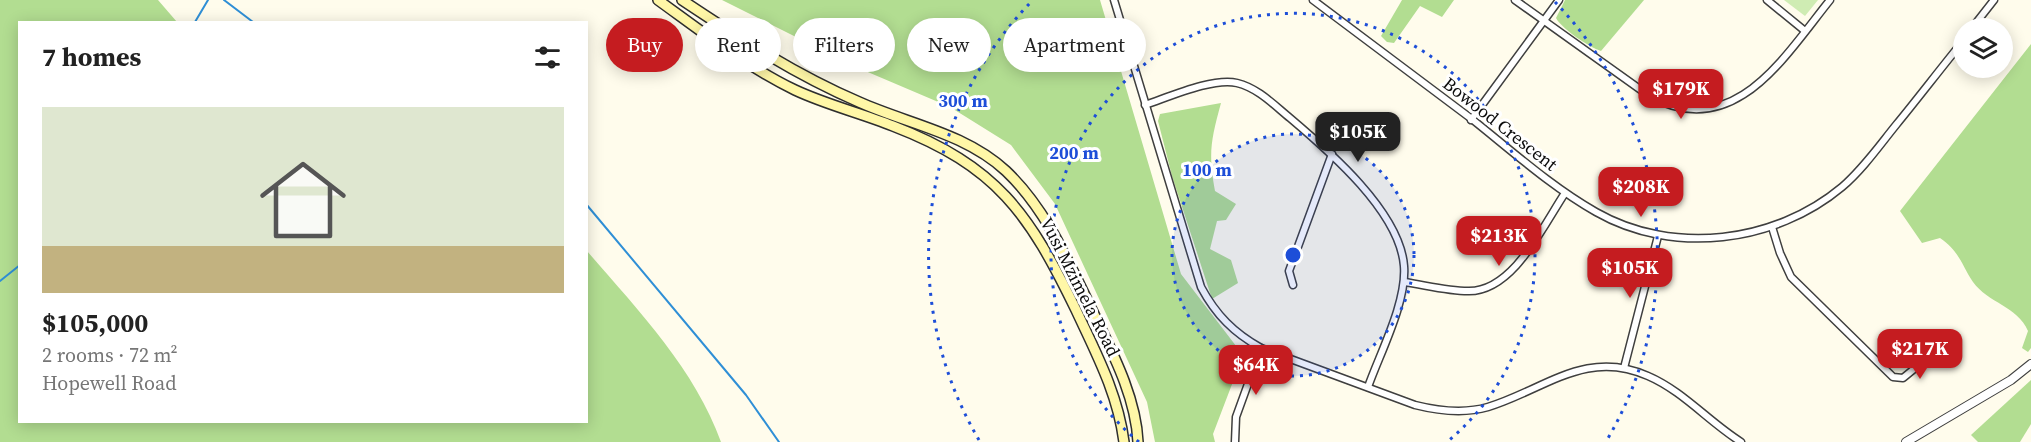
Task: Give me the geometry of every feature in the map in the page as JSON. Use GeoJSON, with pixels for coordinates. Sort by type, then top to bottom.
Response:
{"type":"FeatureCollection","features":[{"type":"Feature","properties":{"kind":"main road","name":"Vusi Mzimela Road"},"geometry":{"type":"LineString","coordinates":[[658,0],[780,82],[834,106],[920,136],[969,163],[1003,190],[1034,229],[1106,372],[1124,442]]}},
{"type":"Feature","properties":{"kind":"main road","name":"Vusi Mzimela Road"},"geometry":{"type":"LineString","coordinates":[[682,0],[809,80],[861,103],[959,140],[1006,171],[1041,213],[1087,300],[1127,389],[1138,442]]}},
{"type":"Feature","properties":{"kind":"street"},"geometry":{"type":"LineString","coordinates":[[1114,0],[1201,287],[1222,319],[1246,340],[1261,348],[1415,405],[1456,411],[1487,407],[1580,368],[1624,368],[1665,385],[1732,440],[1741,442]]}},
{"type":"Feature","properties":{"kind":"street","name":"Bowood Crescent"},"geometry":{"type":"LineString","coordinates":[[1313,0],[1565,193],[1609,219],[1658,236],[1721,238],[1772,227],[1827,198],[1856,174],[1953,54]]}},
{"type":"Feature","properties":{"kind":"street"},"geometry":{"type":"LineString","coordinates":[[1515,0],[1648,95],[1670,106],[1687,109],[1710,108],[1746,95],[1768,76],[1830,0]]}},
{"type":"Feature","properties":{"kind":"street"},"geometry":{"type":"LineString","coordinates":[[1471,120],[1559,0]]}},
{"type":"Feature","properties":{"kind":"street"},"geometry":{"type":"LineString","coordinates":[[1767,0],[1805,31]]}},
{"type":"Feature","properties":{"kind":"street"},"geometry":{"type":"LineString","coordinates":[[1980,18],[1994,0]]}},
{"type":"Feature","properties":{"kind":"street"},"geometry":{"type":"LineString","coordinates":[[1145,105],[1213,84],[1237,83],[1263,97],[1349,171],[1394,232],[1402,253],[1404,282],[1368,387]]}},
{"type":"Feature","properties":{"kind":"street"},"geometry":{"type":"LineString","coordinates":[[1293,285],[1289,271],[1332,154]]}},
{"type":"Feature","properties":{"kind":"street"},"geometry":{"type":"LineString","coordinates":[[1404,282],[1469,291],[1494,286],[1513,270],[1565,193]]}},
{"type":"Feature","properties":{"kind":"street"},"geometry":{"type":"LineString","coordinates":[[1772,227],[1780,254],[1791,277],[1893,377],[1903,378],[1952,338]]}},
{"type":"Feature","properties":{"kind":"street"},"geometry":{"type":"LineString","coordinates":[[1624,368],[1658,236]]}},
{"type":"Feature","properties":{"kind":"street"},"geometry":{"type":"LineString","coordinates":[[1235,442],[1236,417],[1261,348]]}},
{"type":"Feature","properties":{"kind":"street"},"geometry":{"type":"LineString","coordinates":[[1906,442],[2003,385],[2031,364]]}},
{"type":"Feature","properties":{"kind":"green space"},"geometry":{"type":"Polygon","coordinates":[[[0,0],[158,0],[176,21],[18,21],[18,423],[588,423],[588,252],[645,318],[680,365],[710,415],[721,442],[0,442],[0,0]]]}},
{"type":"Feature","properties":{"kind":"green space"},"geometry":{"type":"Polygon","coordinates":[[[722,0],[1100,0],[1105,18],[1003,18],[1003,72],[1121,72],[1181,274],[1246,359],[1234,379],[1213,434],[1215,442],[1155,442],[1147,402],[1055,204],[1011,145],[950,107],[868,72],[895,72],[895,18],[793,18],[793,36],[781,30],[781,18],[758,18],[722,0]]]}},
{"type":"Feature","properties":{"kind":"green space"},"geometry":{"type":"Polygon","coordinates":[[[1402,0],[1454,0],[1442,17],[1420,6],[1394,43],[1387,42],[1381,36],[1402,0]]]}},
{"type":"Feature","properties":{"kind":"green space"},"geometry":{"type":"Polygon","coordinates":[[[1565,0],[1644,0],[1601,51],[1576,37],[1556,18],[1565,0]]]}},
{"type":"Feature","properties":{"kind":"green space"},"geometry":{"type":"Polygon","coordinates":[[[1784,0],[1818,0],[1805,16],[1784,0]]]}},
{"type":"Feature","properties":{"kind":"green space"},"geometry":{"type":"Polygon","coordinates":[[[2031,44],[2031,348],[2028,352],[2022,348],[2028,331],[2017,316],[1979,289],[1947,243],[1940,238],[1922,243],[1900,211],[2004,78],[2013,78],[2013,67],[2031,44]]]}},
{"type":"Feature","properties":{"kind":"green space"},"geometry":{"type":"Polygon","coordinates":[[[1221,103],[1212,147],[1213,178],[1215,191],[1236,204],[1226,220],[1217,221],[1210,249],[1231,260],[1238,283],[1212,299],[1172,176],[1158,121],[1160,114],[1221,103]]]}},
{"type":"Feature","properties":{"kind":"green space"},"geometry":{"type":"Polygon","coordinates":[[[2031,380],[2031,424],[2020,442],[1978,442],[1971,435],[2031,380]]]}},
{"type":"Feature","properties":{"kind":"waterway"},"geometry":{"type":"LineString","coordinates":[[196,21],[208,0]]}},
{"type":"Feature","properties":{"kind":"waterway"},"geometry":{"type":"LineString","coordinates":[[224,0],[252,21]]}},
{"type":"Feature","properties":{"kind":"waterway"},"geometry":{"type":"LineString","coordinates":[[588,206],[746,395],[779,442]]}},
{"type":"Feature","properties":{"kind":"waterway"},"geometry":{"type":"LineString","coordinates":[[0,281],[18,267]]}}]}
